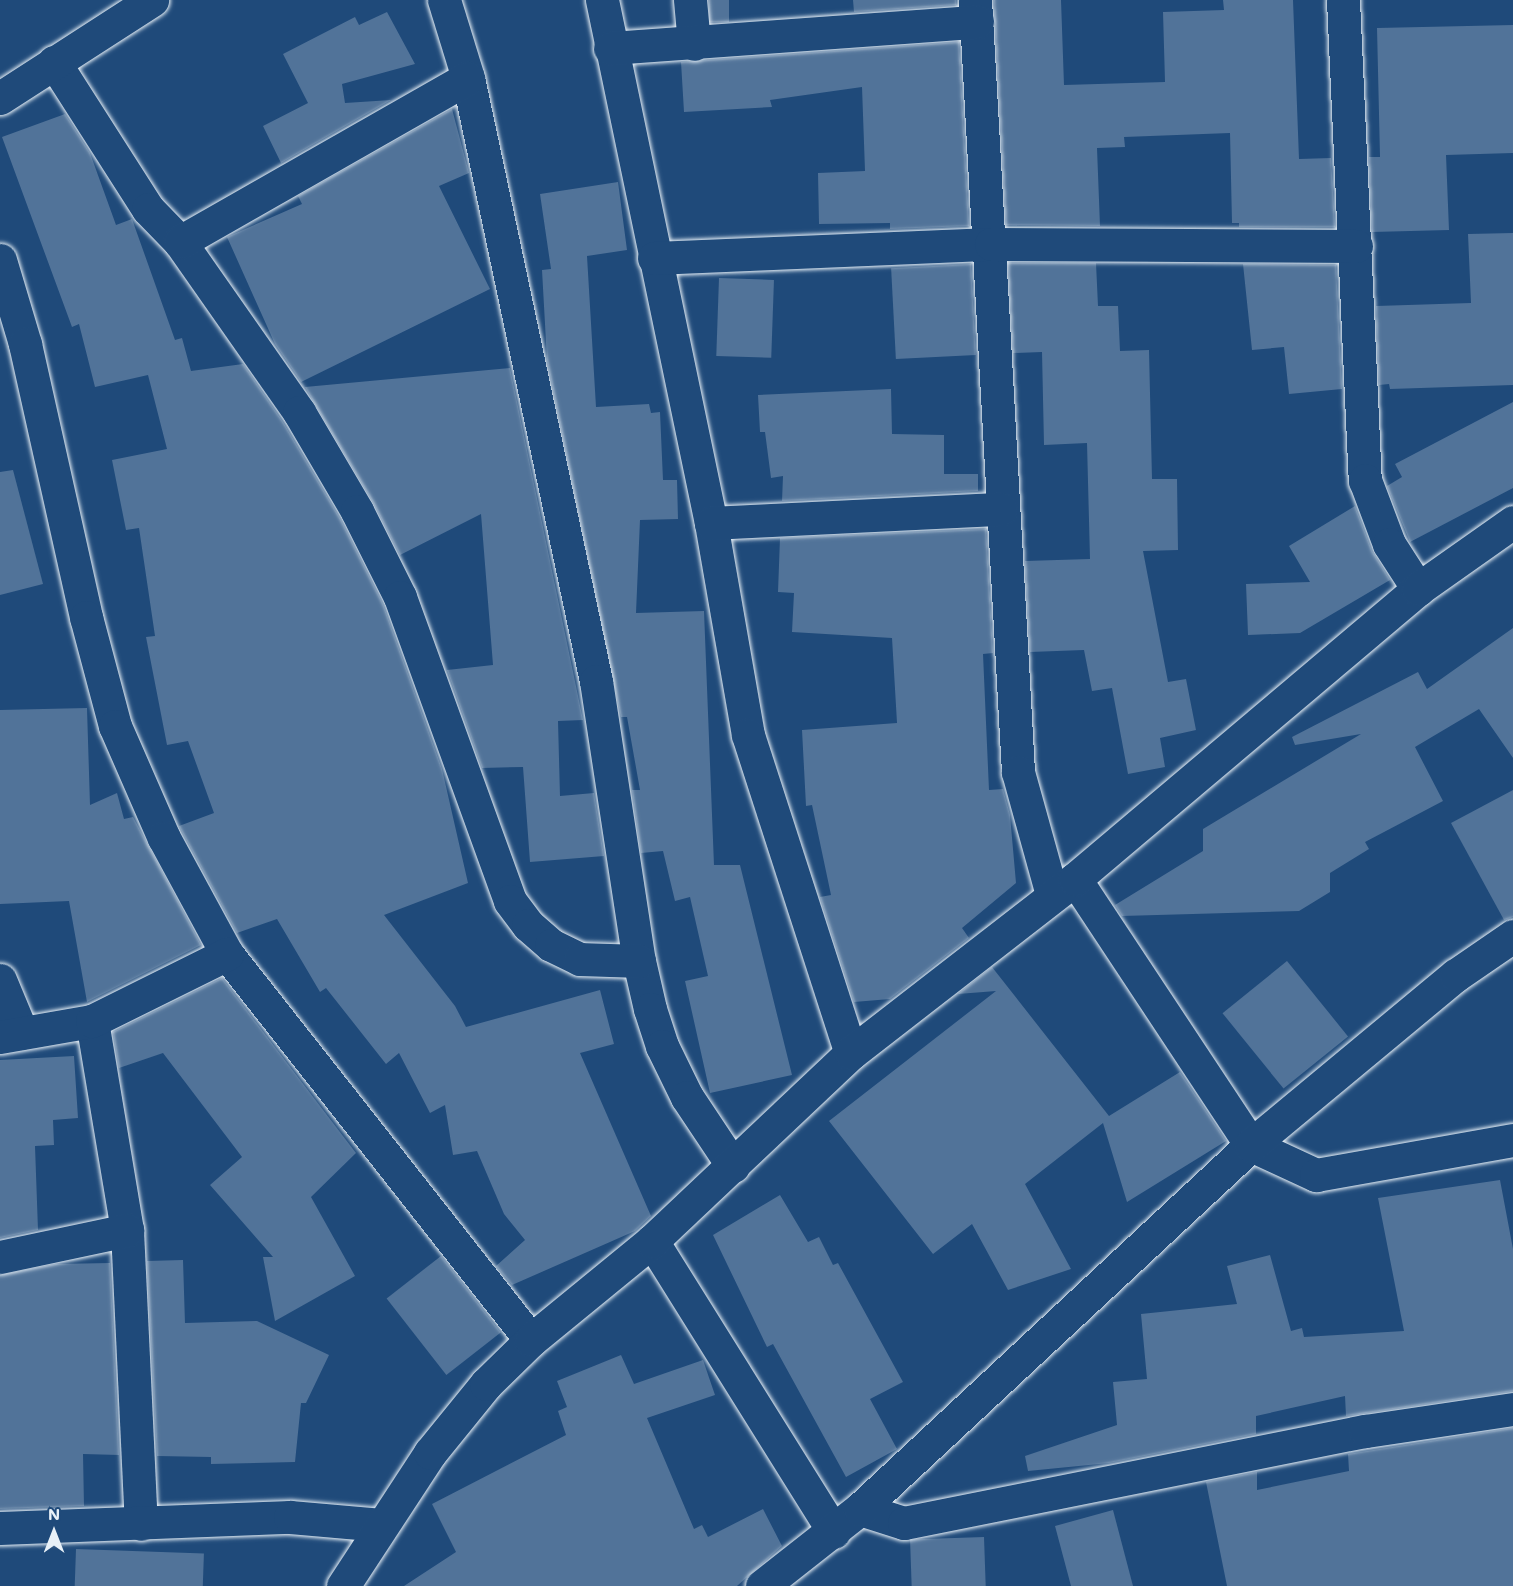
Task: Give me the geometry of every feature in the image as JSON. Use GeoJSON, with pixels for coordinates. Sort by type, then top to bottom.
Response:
{"type":"FeatureCollection","features":[{"type":"Feature","properties":{"kind":"street"},"geometry":{"type":"LineString","coordinates":[[0,98],[153,0]]}},
{"type":"Feature","properties":{"kind":"street"},"geometry":{"type":"LineString","coordinates":[[444,0],[468,78],[596,681],[639,961],[662,1046],[687,1097],[733,1166]]}},
{"type":"Feature","properties":{"kind":"street"},"geometry":{"type":"LineString","coordinates":[[602,0],[610,48],[711,523],[748,735],[851,1053]]}},
{"type":"Feature","properties":{"kind":"street"},"geometry":{"type":"LineString","coordinates":[[690,0],[694,44]]}},
{"type":"Feature","properties":{"kind":"street"},"geometry":{"type":"LineString","coordinates":[[1343,0],[1356,246],[1360,444],[1365,480],[1389,544],[1418,589]]}},
{"type":"Feature","properties":{"kind":"street"},"geometry":{"type":"LineString","coordinates":[[610,48],[694,44],[976,11],[991,244],[1001,509],[1018,772],[1063,887],[1251,1145],[1316,1175],[1513,1140]]}},
{"type":"Feature","properties":{"kind":"street"},"geometry":{"type":"LineString","coordinates":[[54,62],[148,209],[180,242],[299,412],[357,511],[400,597],[510,901],[528,925],[551,945],[580,959],[639,961]]}},
{"type":"Feature","properties":{"kind":"street"},"geometry":{"type":"LineString","coordinates":[[180,242],[468,78]]}},
{"type":"Feature","properties":{"kind":"street"},"geometry":{"type":"LineString","coordinates":[[654,258],[991,244],[1356,246]]}},
{"type":"Feature","properties":{"kind":"street"},"geometry":{"type":"LineString","coordinates":[[0,260],[25,344],[86,617],[115,726],[164,838],[227,954],[531,1340]]}},
{"type":"Feature","properties":{"kind":"street"},"geometry":{"type":"LineString","coordinates":[[711,523],[1001,509]]}},
{"type":"Feature","properties":{"kind":"street"},"geometry":{"type":"LineString","coordinates":[[343,1586],[437,1444],[486,1384],[531,1340],[652,1241],[851,1053],[1063,887],[1418,589],[1513,522]]}},
{"type":"Feature","properties":{"kind":"street"},"geometry":{"type":"LineString","coordinates":[[762,1586],[834,1533],[1251,1145],[1456,975],[1513,936]]}},
{"type":"Feature","properties":{"kind":"street"},"geometry":{"type":"LineString","coordinates":[[0,980],[11,1035],[92,1021],[227,954]]}},
{"type":"Feature","properties":{"kind":"street"},"geometry":{"type":"LineString","coordinates":[[92,1021],[127,1230],[141,1524]]}},
{"type":"Feature","properties":{"kind":"street"},"geometry":{"type":"LineString","coordinates":[[0,1257],[127,1230]]}},
{"type":"Feature","properties":{"kind":"street"},"geometry":{"type":"LineString","coordinates":[[652,1241],[834,1533]]}},
{"type":"Feature","properties":{"kind":"street"},"geometry":{"type":"LineString","coordinates":[[860,1509],[904,1523],[1366,1431],[1513,1409]]}},
{"type":"Feature","properties":{"kind":"street"},"geometry":{"type":"LineString","coordinates":[[0,1528],[290,1517],[382,1525]]}},
{"type":"Feature","properties":{"kind":"building"},"geometry":{"type":"Polygon","coordinates":[[[709,0],[729,0],[729,22],[709,22],[709,0]]]}},
{"type":"Feature","properties":{"kind":"building"},"geometry":{"type":"Polygon","coordinates":[[[853,0],[956,0],[956,5],[854,12],[853,0]]]}},
{"type":"Feature","properties":{"kind":"building"},"geometry":{"type":"Polygon","coordinates":[[[994,0],[1061,0],[1064,85],[1165,82],[1163,12],[1224,10],[1223,0],[1293,0],[1299,159],[1331,158],[1335,227],[1239,227],[1239,223],[1232,223],[1230,133],[1124,137],[1125,147],[1097,148],[1100,226],[1006,225],[994,0]]]}},
{"type":"Feature","properties":{"kind":"building"},"geometry":{"type":"Polygon","coordinates":[[[387,12],[415,64],[342,84],[345,103],[391,100],[281,163],[263,126],[308,103],[283,54],[355,17],[359,25],[387,12]]]}},
{"type":"Feature","properties":{"kind":"building"},"geometry":{"type":"Polygon","coordinates":[[[1513,25],[1513,153],[1446,155],[1449,230],[1372,232],[1369,157],[1380,157],[1377,28],[1513,25]]]}},
{"type":"Feature","properties":{"kind":"building"},"geometry":{"type":"Polygon","coordinates":[[[959,42],[969,226],[890,229],[890,223],[819,224],[818,173],[865,171],[862,87],[770,100],[772,107],[684,112],[681,62],[959,42]]]}},
{"type":"Feature","properties":{"kind":"building"},"geometry":{"type":"Polygon","coordinates":[[[452,109],[469,173],[439,186],[490,289],[301,382],[275,344],[227,237],[302,204],[298,196],[452,109]]]}},
{"type":"Feature","properties":{"kind":"building"},"geometry":{"type":"Polygon","coordinates":[[[65,114],[90,153],[116,225],[132,219],[175,340],[182,338],[191,371],[243,364],[283,422],[341,520],[383,604],[442,769],[468,883],[384,915],[455,1006],[466,1027],[600,990],[614,1044],[580,1053],[651,1216],[635,1231],[512,1285],[496,1266],[525,1240],[504,1214],[477,1151],[453,1155],[445,1105],[430,1113],[399,1053],[386,1064],[326,988],[320,992],[277,919],[237,933],[181,830],[179,826],[214,813],[188,741],[167,745],[146,637],[155,636],[139,528],[126,530],[112,460],[167,449],[148,375],[95,387],[79,324],[72,327],[2,137],[65,114]]]}},
{"type":"Feature","properties":{"kind":"building"},"geometry":{"type":"Polygon","coordinates":[[[618,182],[627,250],[587,256],[596,407],[649,404],[651,413],[660,412],[663,480],[677,480],[678,519],[640,520],[636,613],[704,611],[714,865],[740,865],[792,1075],[710,1093],[685,981],[708,976],[690,897],[675,901],[663,851],[641,853],[632,790],[640,790],[627,717],[621,717],[547,360],[542,270],[551,269],[540,194],[618,182]]]}},
{"type":"Feature","properties":{"kind":"building"},"geometry":{"type":"Polygon","coordinates":[[[1513,233],[1513,385],[1390,389],[1389,384],[1379,385],[1376,306],[1471,303],[1468,234],[1513,233]]]}},
{"type":"Feature","properties":{"kind":"building"},"geometry":{"type":"Polygon","coordinates":[[[1008,263],[1096,263],[1098,306],[1118,306],[1120,351],[1149,350],[1152,479],[1177,479],[1178,550],[1143,551],[1168,682],[1186,679],[1196,730],[1160,738],[1165,767],[1128,774],[1112,688],[1092,691],[1084,650],[1030,652],[1025,561],[1090,559],[1087,443],[1044,445],[1042,352],[1013,353],[1008,263]]]}},
{"type":"Feature","properties":{"kind":"building"},"geometry":{"type":"Polygon","coordinates":[[[971,264],[976,355],[896,359],[891,268],[971,264]]]}},
{"type":"Feature","properties":{"kind":"building"},"geometry":{"type":"Polygon","coordinates":[[[1243,264],[1336,265],[1342,389],[1289,394],[1284,347],[1252,350],[1243,264]]]}},
{"type":"Feature","properties":{"kind":"building"},"geometry":{"type":"Polygon","coordinates":[[[719,278],[774,280],[771,358],[716,356],[719,278]]]}},
{"type":"Feature","properties":{"kind":"building"},"geometry":{"type":"Polygon","coordinates":[[[510,368],[583,720],[558,721],[560,796],[594,793],[604,856],[530,862],[523,767],[482,768],[447,670],[493,665],[481,514],[400,555],[373,502],[305,387],[510,368]]]}},
{"type":"Feature","properties":{"kind":"building"},"geometry":{"type":"Polygon","coordinates":[[[891,389],[892,434],[944,435],[944,474],[978,474],[978,491],[782,501],[783,476],[771,478],[765,432],[760,432],[758,395],[891,389]]]}},
{"type":"Feature","properties":{"kind":"building"},"geometry":{"type":"Polygon","coordinates":[[[1513,402],[1513,488],[1410,542],[1387,486],[1402,477],[1395,464],[1513,402]]]}},
{"type":"Feature","properties":{"kind":"building"},"geometry":{"type":"Polygon","coordinates":[[[13,470],[43,584],[0,595],[0,472],[13,470]]]}},
{"type":"Feature","properties":{"kind":"building"},"geometry":{"type":"Polygon","coordinates":[[[1355,506],[1372,551],[1390,580],[1300,633],[1248,635],[1246,584],[1310,582],[1289,546],[1355,506]]]}},
{"type":"Feature","properties":{"kind":"building"},"geometry":{"type":"Polygon","coordinates":[[[986,529],[993,653],[983,654],[989,790],[1003,789],[1010,815],[1016,883],[962,928],[969,938],[890,999],[854,1002],[820,897],[831,895],[812,805],[806,806],[802,730],[897,723],[892,638],[792,632],[794,593],[778,592],[780,538],[986,529]]]}},
{"type":"Feature","properties":{"kind":"building"},"geometry":{"type":"Polygon","coordinates":[[[1513,628],[1513,758],[1479,709],[1415,747],[1443,801],[1365,842],[1369,849],[1330,873],[1330,892],[1299,911],[1122,916],[1115,905],[1203,851],[1203,829],[1361,734],[1295,745],[1292,737],[1418,672],[1427,689],[1513,628]]]}},
{"type":"Feature","properties":{"kind":"building"},"geometry":{"type":"Polygon","coordinates":[[[87,708],[90,805],[117,793],[124,819],[133,817],[201,945],[87,1002],[69,901],[0,904],[0,710],[87,708]]]}},
{"type":"Feature","properties":{"kind":"building"},"geometry":{"type":"Polygon","coordinates":[[[1513,790],[1513,917],[1504,920],[1451,823],[1513,790]]]}},
{"type":"Feature","properties":{"kind":"building"},"geometry":{"type":"Polygon","coordinates":[[[1287,961],[1348,1036],[1284,1089],[1222,1013],[1287,961]]]}},
{"type":"Feature","properties":{"kind":"building"},"geometry":{"type":"Polygon","coordinates":[[[992,967],[1109,1116],[1180,1072],[1226,1141],[1127,1202],[1103,1123],[1025,1184],[1071,1269],[1008,1290],[972,1224],[933,1254],[829,1121],[996,991],[958,994],[992,967]]]}},
{"type":"Feature","properties":{"kind":"building"},"geometry":{"type":"Polygon","coordinates":[[[222,978],[356,1153],[311,1197],[355,1276],[275,1321],[263,1257],[273,1257],[210,1185],[242,1157],[163,1053],[119,1068],[113,1032],[222,978]]]}},
{"type":"Feature","properties":{"kind":"building"},"geometry":{"type":"Polygon","coordinates":[[[74,1056],[78,1118],[53,1120],[54,1145],[35,1146],[38,1230],[0,1238],[0,1060],[74,1056]]]}},
{"type":"Feature","properties":{"kind":"building"},"geometry":{"type":"Polygon","coordinates":[[[1500,1180],[1513,1249],[1513,1391],[1346,1416],[1345,1396],[1256,1416],[1256,1434],[1109,1463],[1028,1471],[1025,1456],[1117,1425],[1113,1382],[1147,1379],[1141,1314],[1237,1304],[1227,1266],[1270,1255],[1291,1331],[1302,1328],[1304,1337],[1404,1331],[1378,1198],[1500,1180]]]}},
{"type":"Feature","properties":{"kind":"building"},"geometry":{"type":"Polygon","coordinates":[[[780,1195],[808,1242],[819,1237],[833,1265],[838,1263],[903,1382],[870,1399],[897,1449],[846,1477],[773,1344],[767,1347],[713,1235],[780,1195]]]}},
{"type":"Feature","properties":{"kind":"building"},"geometry":{"type":"Polygon","coordinates":[[[441,1256],[501,1332],[446,1375],[387,1298],[441,1256]]]}},
{"type":"Feature","properties":{"kind":"building"},"geometry":{"type":"Polygon","coordinates":[[[183,1260],[185,1323],[257,1321],[329,1355],[306,1403],[301,1403],[295,1462],[211,1464],[211,1457],[157,1456],[147,1261],[183,1260]]]}},
{"type":"Feature","properties":{"kind":"building"},"geometry":{"type":"Polygon","coordinates":[[[110,1263],[119,1455],[83,1454],[84,1506],[0,1509],[0,1275],[56,1264],[110,1263]]]}},
{"type":"Feature","properties":{"kind":"building"},"geometry":{"type":"Polygon","coordinates":[[[621,1355],[634,1384],[703,1360],[715,1395],[647,1418],[694,1529],[702,1525],[708,1537],[763,1509],[782,1546],[737,1586],[404,1586],[456,1552],[432,1504],[566,1435],[558,1411],[567,1407],[557,1381],[621,1355]]]}},
{"type":"Feature","properties":{"kind":"building"},"geometry":{"type":"Polygon","coordinates":[[[1513,1428],[1513,1586],[1227,1586],[1206,1482],[1257,1472],[1257,1490],[1349,1471],[1348,1454],[1513,1428]]]}},
{"type":"Feature","properties":{"kind":"building"},"geometry":{"type":"Polygon","coordinates":[[[1113,1510],[1133,1586],[1071,1586],[1055,1526],[1113,1510]]]}},
{"type":"Feature","properties":{"kind":"building"},"geometry":{"type":"Polygon","coordinates":[[[984,1537],[986,1586],[912,1586],[910,1540],[984,1537]]]}},
{"type":"Feature","properties":{"kind":"building"},"geometry":{"type":"Polygon","coordinates":[[[76,1549],[204,1553],[203,1586],[75,1586],[76,1549]]]}}]}
